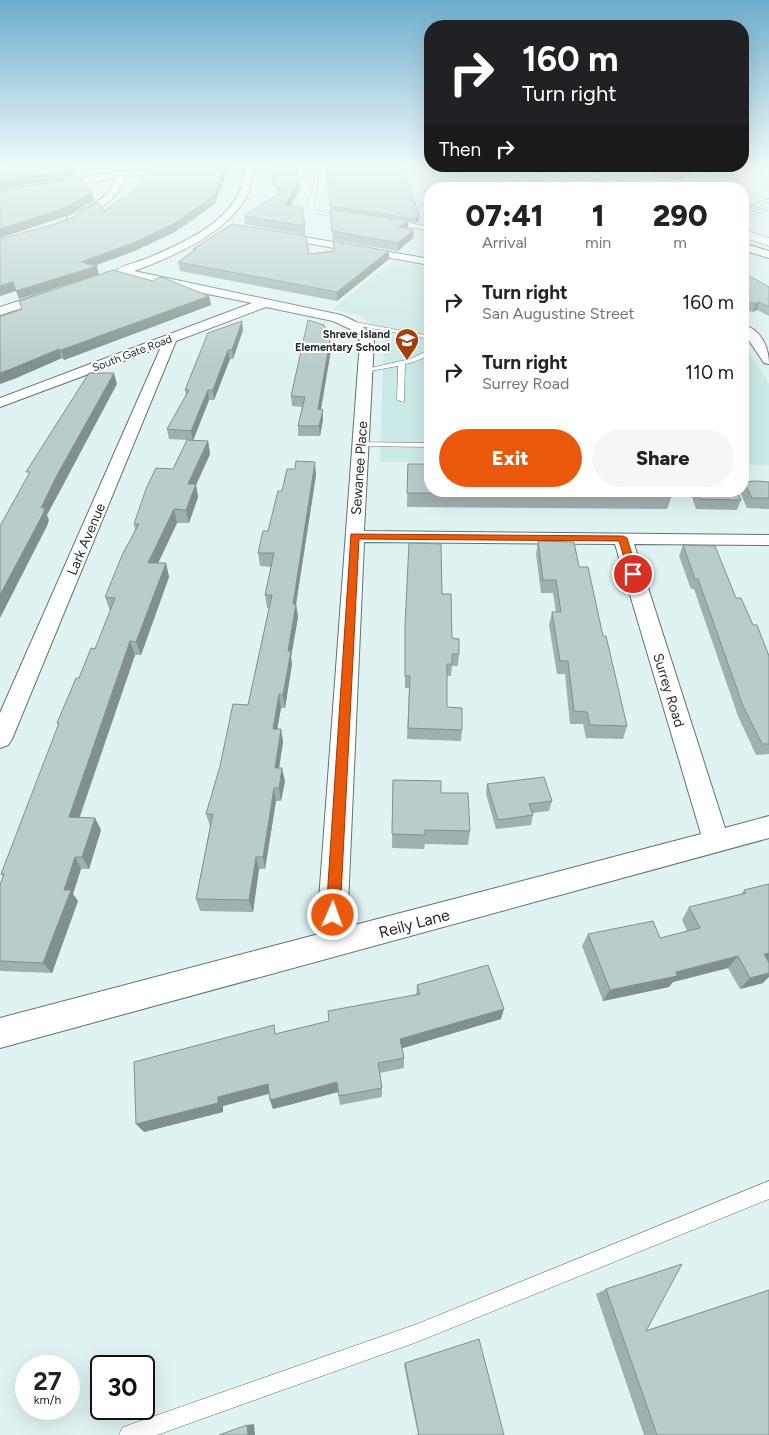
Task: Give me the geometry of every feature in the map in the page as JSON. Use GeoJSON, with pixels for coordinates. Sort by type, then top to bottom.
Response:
{"type":"FeatureCollection","features":[{"type":"Feature","properties":{"kind":"main road"},"geometry":{"type":"LineString","coordinates":[[749,235],[769,242]]}},
{"type":"Feature","properties":{"kind":"street"},"geometry":{"type":"LineString","coordinates":[[203,232],[173,250],[117,274],[264,303],[350,323]]}},
{"type":"Feature","properties":{"kind":"street"},"geometry":{"type":"LineString","coordinates":[[262,232],[424,261]]}},
{"type":"Feature","properties":{"kind":"street"},"geometry":{"type":"LineString","coordinates":[[749,248],[769,255]]}},
{"type":"Feature","properties":{"kind":"street"},"geometry":{"type":"LineString","coordinates":[[0,311],[65,290]]}},
{"type":"Feature","properties":{"kind":"street","name":"South Gate Road"},"geometry":{"type":"LineString","coordinates":[[0,403],[264,303]]}},
{"type":"Feature","properties":{"kind":"street","name":"Sewanee Place"},"geometry":{"type":"LineString","coordinates":[[333,944],[334,890],[367,341],[359,330],[350,323]]}},
{"type":"Feature","properties":{"kind":"street"},"geometry":{"type":"LineString","coordinates":[[749,333],[769,360]]}},
{"type":"Feature","properties":{"kind":"street","name":"Lark Avenue"},"geometry":{"type":"LineString","coordinates":[[0,739],[171,338]]}},
{"type":"Feature","properties":{"kind":"street"},"geometry":{"type":"LineString","coordinates":[[354,536],[769,540]]}},
{"type":"Feature","properties":{"kind":"street","name":"Surrey Road"},"geometry":{"type":"LineString","coordinates":[[623,538],[716,841]]}},
{"type":"Feature","properties":{"kind":"street","name":"Reily Lane"},"geometry":{"type":"LineString","coordinates":[[0,1033],[769,827]]}},
{"type":"Feature","properties":{"kind":"lane"},"geometry":{"type":"LineString","coordinates":[[350,323],[424,336]]}},
{"type":"Feature","properties":{"kind":"lane"},"geometry":{"type":"LineString","coordinates":[[365,370],[402,363],[424,355]]}},
{"type":"Feature","properties":{"kind":"lane"},"geometry":{"type":"LineString","coordinates":[[401,400],[402,363]]}},
{"type":"Feature","properties":{"kind":"lane"},"geometry":{"type":"LineString","coordinates":[[360,444],[424,445]]}},
{"type":"Feature","properties":{"kind":"lane"},"geometry":{"type":"LineString","coordinates":[[129,1435],[417,1333],[769,1190]]}},
{"type":"Feature","properties":{"kind":"shaded area","name":"Shreve Island Elementary School"},"geometry":{"type":"Polygon","coordinates":[[[393,261],[424,266],[424,462],[380,462],[384,341],[379,331],[359,315],[332,309],[393,261]]]}},
{"type":"Feature","properties":{"kind":"shaded area"},"geometry":{"type":"Polygon","coordinates":[[[749,352],[769,384],[769,465],[749,465],[749,352]]]}},
{"type":"Feature","properties":{"kind":"building"},"geometry":{"type":"Polygon","coordinates":[[[26,232],[156,232],[133,243],[81,262],[97,266],[16,291],[13,282],[0,286],[0,239],[26,232]]]}},
{"type":"Feature","properties":{"kind":"building"},"geometry":{"type":"Polygon","coordinates":[[[220,232],[281,232],[306,236],[309,254],[334,251],[333,241],[389,251],[337,292],[178,262],[196,249],[193,249],[220,232]]]}},
{"type":"Feature","properties":{"kind":"building"},"geometry":{"type":"Polygon","coordinates":[[[337,232],[412,232],[398,243],[337,232]]]}},
{"type":"Feature","properties":{"kind":"building"},"geometry":{"type":"Polygon","coordinates":[[[113,270],[153,281],[159,277],[164,278],[209,296],[61,350],[59,349],[0,373],[0,317],[22,309],[19,301],[113,270]]]}},
{"type":"Feature","properties":{"kind":"building"},"geometry":{"type":"Polygon","coordinates":[[[749,276],[769,287],[769,307],[759,302],[755,304],[749,302],[749,276]]]}},
{"type":"Feature","properties":{"kind":"building"},"geometry":{"type":"Polygon","coordinates":[[[308,320],[324,325],[330,340],[318,409],[323,410],[319,426],[298,426],[305,397],[291,396],[308,320]]]}},
{"type":"Feature","properties":{"kind":"building"},"geometry":{"type":"Polygon","coordinates":[[[242,321],[232,350],[228,350],[213,390],[208,390],[191,431],[167,429],[189,390],[185,390],[208,333],[242,321]]]}},
{"type":"Feature","properties":{"kind":"building"},"geometry":{"type":"Polygon","coordinates":[[[89,373],[114,373],[56,477],[41,508],[45,508],[43,514],[0,595],[0,526],[30,472],[26,472],[89,373]]]}},
{"type":"Feature","properties":{"kind":"building"},"geometry":{"type":"Polygon","coordinates":[[[187,440],[208,441],[188,484],[196,484],[186,510],[174,509],[148,563],[166,563],[136,642],[130,641],[69,817],[95,818],[82,857],[75,857],[64,890],[71,890],[43,963],[0,961],[0,885],[4,874],[1,874],[59,723],[57,723],[91,648],[95,649],[115,598],[105,597],[123,553],[139,524],[134,524],[146,489],[156,468],[173,469],[187,440]]]}},
{"type":"Feature","properties":{"kind":"building"},"geometry":{"type":"Polygon","coordinates":[[[296,461],[315,462],[293,604],[296,604],[288,651],[291,651],[283,695],[279,694],[273,729],[281,729],[275,768],[282,768],[279,788],[274,788],[263,857],[256,857],[249,900],[196,899],[213,814],[206,814],[220,766],[233,704],[248,705],[272,595],[265,595],[274,553],[258,553],[263,531],[268,531],[278,491],[282,491],[287,469],[295,469],[296,461]]]}},
{"type":"Feature","properties":{"kind":"building"},"geometry":{"type":"Polygon","coordinates":[[[408,464],[424,464],[424,493],[407,493],[408,464]]]}},
{"type":"Feature","properties":{"kind":"building"},"geometry":{"type":"Polygon","coordinates":[[[749,482],[769,482],[769,498],[752,498],[749,492],[749,482]]]}},
{"type":"Feature","properties":{"kind":"building"},"geometry":{"type":"Polygon","coordinates":[[[699,497],[740,497],[741,500],[700,499],[699,497]]]}},
{"type":"Feature","properties":{"kind":"building"},"geometry":{"type":"Polygon","coordinates":[[[538,541],[574,542],[579,567],[588,567],[603,636],[606,636],[627,726],[590,725],[587,712],[574,711],[568,661],[560,661],[552,612],[561,612],[556,580],[543,580],[538,541]]]}},
{"type":"Feature","properties":{"kind":"building"},"geometry":{"type":"Polygon","coordinates":[[[409,543],[441,544],[442,594],[451,594],[452,638],[459,639],[459,654],[452,654],[452,664],[447,664],[447,707],[462,708],[462,730],[408,728],[410,676],[405,676],[405,625],[409,543]]]}},
{"type":"Feature","properties":{"kind":"building"},"geometry":{"type":"Polygon","coordinates":[[[683,545],[715,546],[736,598],[741,598],[753,625],[757,625],[769,656],[769,744],[762,744],[743,706],[698,579],[695,579],[683,545]]]}},
{"type":"Feature","properties":{"kind":"building"},"geometry":{"type":"Polygon","coordinates":[[[544,777],[552,801],[529,804],[533,815],[498,820],[487,784],[544,777]]]}},
{"type":"Feature","properties":{"kind":"building"},"geometry":{"type":"Polygon","coordinates":[[[393,780],[441,781],[441,793],[468,793],[470,831],[425,830],[425,835],[392,834],[393,780]]]}},
{"type":"Feature","properties":{"kind":"building"},"geometry":{"type":"Polygon","coordinates":[[[769,884],[769,953],[764,954],[769,963],[769,973],[750,978],[738,956],[676,972],[677,976],[610,990],[588,934],[653,921],[660,938],[700,928],[689,907],[746,893],[744,890],[769,884]]]}},
{"type":"Feature","properties":{"kind":"building"},"geometry":{"type":"Polygon","coordinates":[[[488,965],[504,1009],[400,1039],[404,1058],[378,1063],[382,1088],[339,1096],[337,1082],[270,1100],[268,1084],[218,1097],[218,1103],[136,1124],[134,1062],[274,1025],[275,1034],[329,1021],[328,1011],[420,994],[417,985],[488,965]]]}},
{"type":"Feature","properties":{"kind":"building"},"geometry":{"type":"Polygon","coordinates":[[[682,1264],[646,1331],[769,1290],[769,1435],[657,1435],[606,1289],[682,1264]]]}},
{"type":"Feature","properties":{"kind":"building"},"geometry":{"type":"Polygon","coordinates":[[[479,1339],[504,1435],[419,1435],[405,1363],[479,1339]]]}},
{"type":"Feature","properties":{"kind":"building"},"geometry":{"type":"Polygon","coordinates":[[[247,1425],[248,1435],[219,1435],[247,1425]]]}},
{"type":"Feature","properties":{"kind":"place","name":"Shreve Island Elementary School"},"geometry":{"type":"Point","coordinates":[407,361]}},
{"type":"Feature","properties":{"kind":"route"},"geometry":{"type":"LineString","coordinates":[[333,915],[354,536],[623,538],[633,574]]}}]}
